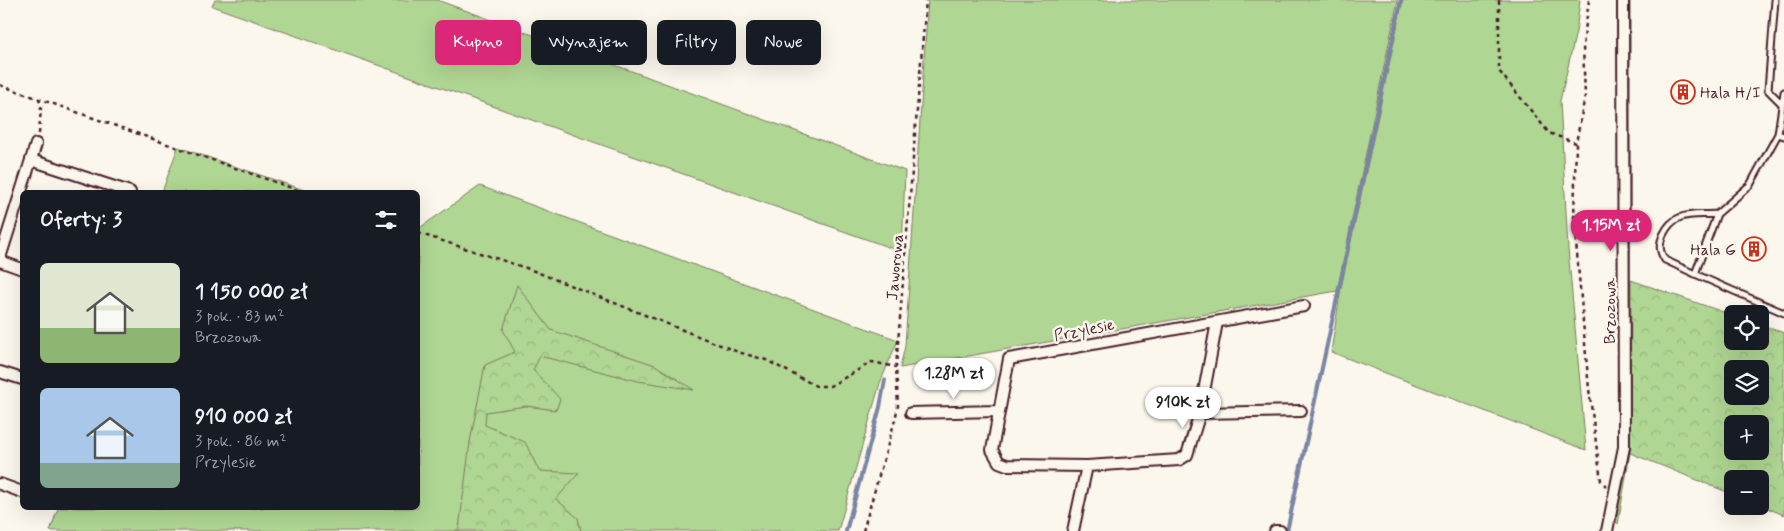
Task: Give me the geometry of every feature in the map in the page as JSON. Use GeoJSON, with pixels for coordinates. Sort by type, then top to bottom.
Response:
{"type":"FeatureCollection","features":[{"type":"Feature","properties":{"kind":"street","name":"Brzozowa"},"geometry":{"type":"LineString","coordinates":[[1607,531],[1624,447],[1623,0]]}},
{"type":"Feature","properties":{"kind":"street"},"geometry":{"type":"LineString","coordinates":[[20,268],[0,259],[3,236],[36,144]]}},
{"type":"Feature","properties":{"kind":"street"},"geometry":{"type":"LineString","coordinates":[[31,160],[124,190]]}},
{"type":"Feature","properties":{"kind":"street","name":"Przylesie"},"geometry":{"type":"LineString","coordinates":[[1216,322],[1193,442],[1187,455],[1183,458],[1087,466],[1006,465],[999,462],[992,450],[998,411],[1010,359],[1105,340],[1304,306]]}},
{"type":"Feature","properties":{"kind":"street"},"geometry":{"type":"LineString","coordinates":[[0,372],[20,378]]}},
{"type":"Feature","properties":{"kind":"street"},"geometry":{"type":"LineString","coordinates":[[911,414],[998,411]]}},
{"type":"Feature","properties":{"kind":"street"},"geometry":{"type":"LineString","coordinates":[[1200,413],[1301,412]]}},
{"type":"Feature","properties":{"kind":"street"},"geometry":{"type":"LineString","coordinates":[[1073,531],[1087,466]]}},
{"type":"Feature","properties":{"kind":"street"},"geometry":{"type":"LineString","coordinates":[[0,484],[20,491]]}},
{"type":"Feature","properties":{"kind":"street"},"geometry":{"type":"LineString","coordinates":[[1275,531],[1280,531]]}},
{"type":"Feature","properties":{"kind":"lane"},"geometry":{"type":"LineString","coordinates":[[1775,0],[1772,14],[1768,90],[1782,104]]}},
{"type":"Feature","properties":{"kind":"lane"},"geometry":{"type":"LineString","coordinates":[[1696,274],[1717,214],[1750,186],[1781,135],[1784,92]]}},
{"type":"Feature","properties":{"kind":"lane"},"geometry":{"type":"LineString","coordinates":[[1717,214],[1676,217],[1669,224],[1662,238],[1660,247],[1665,260],[1784,313]]}},
{"type":"Feature","properties":{"kind":"path","name":"Jaworowa"},"geometry":{"type":"LineString","coordinates":[[863,531],[898,406],[896,367],[926,0]]}},
{"type":"Feature","properties":{"kind":"path"},"geometry":{"type":"LineString","coordinates":[[1499,0],[1499,70],[1549,133],[1576,143]]}},
{"type":"Feature","properties":{"kind":"path"},"geometry":{"type":"LineString","coordinates":[[1589,0],[1583,46],[1584,96],[1576,143],[1574,220],[1584,334],[1601,481],[1606,486]]}},
{"type":"Feature","properties":{"kind":"path"},"geometry":{"type":"LineString","coordinates":[[0,85],[297,190]]}},
{"type":"Feature","properties":{"kind":"path"},"geometry":{"type":"LineString","coordinates":[[36,144],[40,128],[39,99]]}},
{"type":"Feature","properties":{"kind":"path"},"geometry":{"type":"LineString","coordinates":[[420,234],[529,269],[738,352],[766,360],[816,386],[830,386],[872,362],[896,367]]}},
{"type":"Feature","properties":{"kind":"green space"},"geometry":{"type":"Polygon","coordinates":[[[215,0],[437,0],[492,20],[435,20],[435,65],[521,65],[521,31],[531,34],[531,65],[615,65],[905,171],[902,252],[212,6],[215,0]]]}},
{"type":"Feature","properties":{"kind":"green space"},"geometry":{"type":"Polygon","coordinates":[[[928,0],[1398,0],[1337,291],[900,368],[905,346],[928,0]]]}},
{"type":"Feature","properties":{"kind":"green space"},"geometry":{"type":"Polygon","coordinates":[[[1403,0],[1580,0],[1576,32],[1560,101],[1568,249],[1586,450],[1331,352],[1341,288],[1403,0]]]}},
{"type":"Feature","properties":{"kind":"green space"},"geometry":{"type":"Polygon","coordinates":[[[1628,0],[1630,0],[1630,251],[1628,0]]]}},
{"type":"Feature","properties":{"kind":"green space"},"geometry":{"type":"Polygon","coordinates":[[[178,147],[304,190],[163,190],[178,147]]]}},
{"type":"Feature","properties":{"kind":"green space"},"geometry":{"type":"Polygon","coordinates":[[[480,186],[898,340],[880,383],[838,531],[50,531],[57,510],[420,510],[420,228],[480,186]]]}},
{"type":"Feature","properties":{"kind":"green space"},"geometry":{"type":"Polygon","coordinates":[[[1630,251],[1630,453],[1618,524],[1616,522],[1627,449],[1630,251]]]}},
{"type":"Feature","properties":{"kind":"green space"},"geometry":{"type":"Polygon","coordinates":[[[1631,280],[1724,312],[1724,350],[1769,350],[1769,327],[1784,333],[1784,515],[1769,509],[1769,470],[1724,470],[1724,491],[1630,453],[1631,280]]]}},
{"type":"Feature","properties":{"kind":"green space"},"geometry":{"type":"Polygon","coordinates":[[[517,285],[551,330],[655,365],[694,390],[638,381],[540,356],[533,370],[560,399],[556,410],[526,406],[486,412],[485,425],[525,442],[539,471],[579,473],[556,499],[578,518],[581,531],[455,531],[459,529],[470,442],[485,365],[515,352],[503,330],[517,285]]]}},
{"type":"Feature","properties":{"kind":"waterway"},"geometry":{"type":"LineString","coordinates":[[1287,531],[1401,0]]}},
{"type":"Feature","properties":{"kind":"waterway"},"geometry":{"type":"LineString","coordinates":[[846,531],[880,407],[885,380]]}},
{"type":"Feature","properties":{"kind":"place","name":"Hala H/I"},"geometry":{"type":"Point","coordinates":[1683,92]}},
{"type":"Feature","properties":{"kind":"place","name":"Hala G"},"geometry":{"type":"Point","coordinates":[1754,249]}}]}
